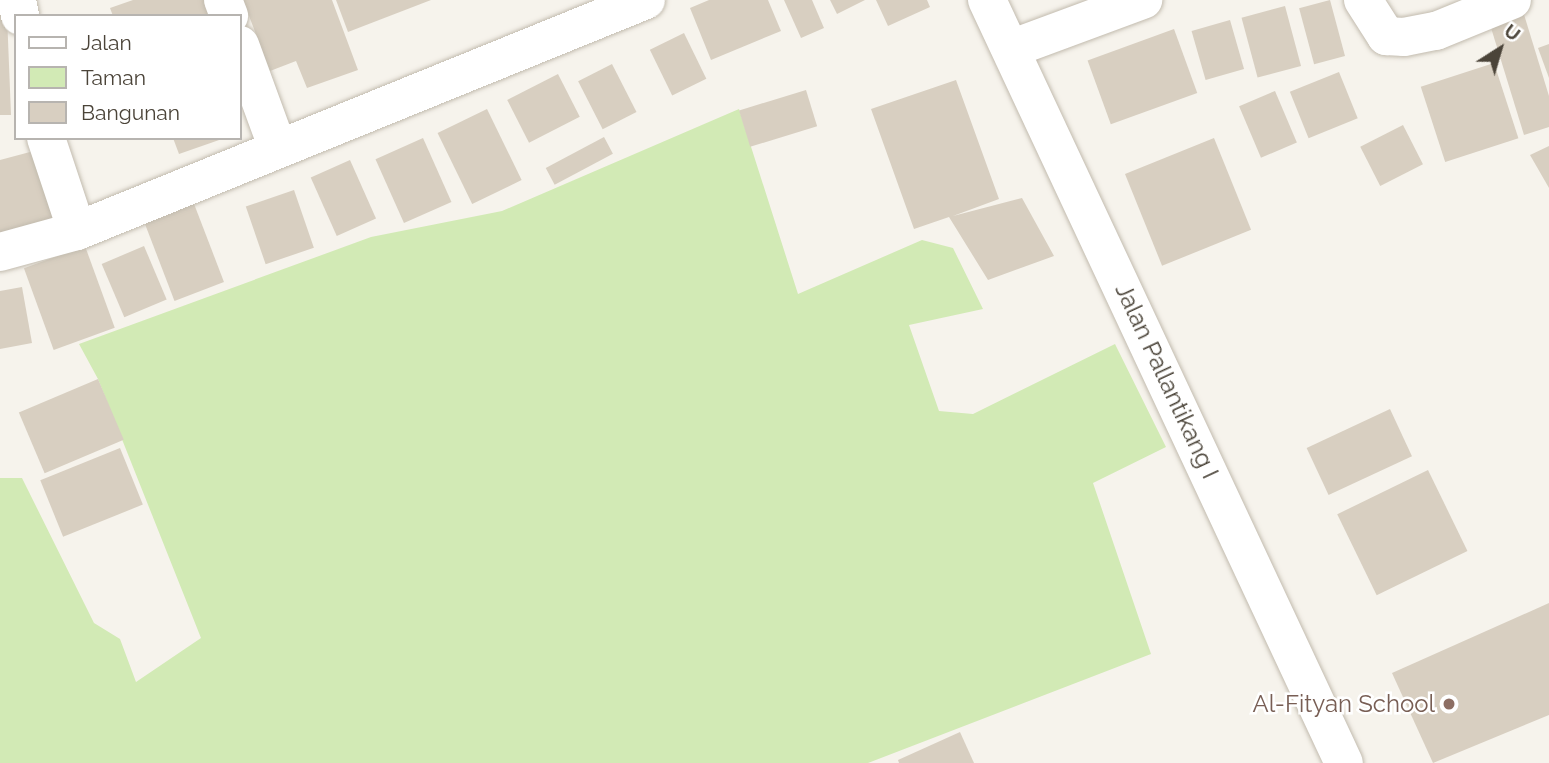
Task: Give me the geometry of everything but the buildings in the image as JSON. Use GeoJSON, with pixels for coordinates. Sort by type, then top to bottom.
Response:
{"type":"FeatureCollection","features":[{"type":"Feature","properties":{"kind":"street"},"geometry":{"type":"LineString","coordinates":[[0,253],[77,231],[277,146],[646,0]]}},
{"type":"Feature","properties":{"kind":"street","name":"Jalan Pallantikang I"},"geometry":{"type":"LineString","coordinates":[[987,0],[1013,48],[1345,763]]}},
{"type":"Feature","properties":{"kind":"street"},"geometry":{"type":"LineString","coordinates":[[1013,48],[1143,0]]}},
{"type":"Feature","properties":{"kind":"street"},"geometry":{"type":"LineString","coordinates":[[1363,0],[1386,36],[1404,37],[1511,0]]}},
{"type":"Feature","properties":{"kind":"street"},"geometry":{"type":"LineString","coordinates":[[242,50],[277,146]]}},
{"type":"Feature","properties":{"kind":"street"},"geometry":{"type":"LineString","coordinates":[[47,140],[77,231]]}},
{"type":"Feature","properties":{"kind":"green space"},"geometry":{"type":"Polygon","coordinates":[[[739,109],[798,294],[922,240],[953,248],[983,309],[909,325],[939,411],[973,414],[1115,344],[1166,447],[1093,483],[1151,654],[868,763],[0,763],[0,478],[22,478],[94,623],[120,639],[136,682],[201,638],[98,379],[79,344],[371,237],[502,211],[739,109]]]}},
{"type":"Feature","properties":{"kind":"place","name":"Al-Fityan School"},"geometry":{"type":"Point","coordinates":[1449,704]}}]}
